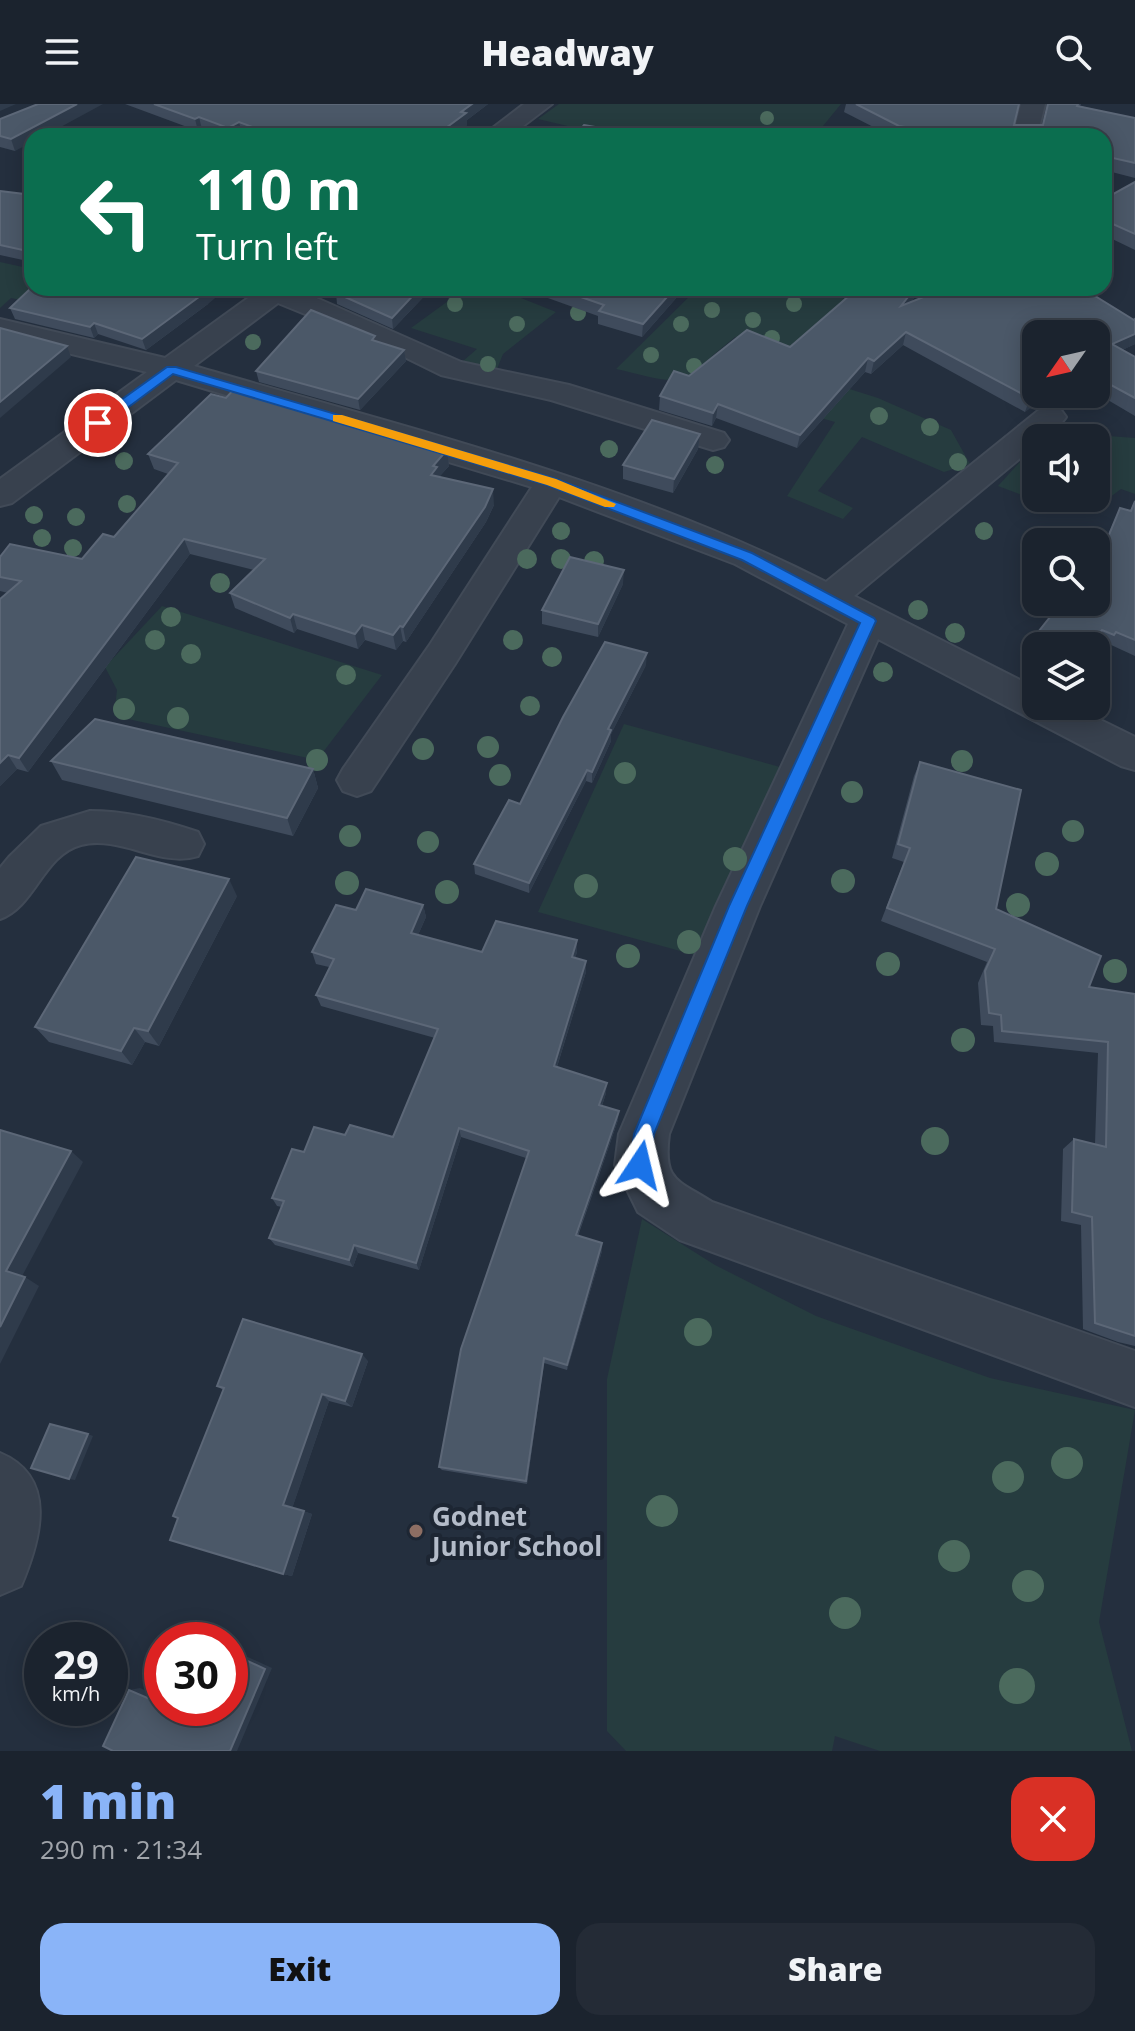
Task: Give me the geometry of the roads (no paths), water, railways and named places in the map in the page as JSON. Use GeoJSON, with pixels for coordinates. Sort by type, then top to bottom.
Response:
{"type":"FeatureCollection","features":[{"type":"Feature","properties":{"kind":"street"},"geometry":{"type":"LineString","coordinates":[[505,128],[540,104]]}},
{"type":"Feature","properties":{"kind":"street"},"geometry":{"type":"LineString","coordinates":[[1027,128],[1033,104]]}},
{"type":"Feature","properties":{"kind":"street"},"geometry":{"type":"LineString","coordinates":[[0,495],[270,296]]}},
{"type":"Feature","properties":{"kind":"street"},"geometry":{"type":"LineString","coordinates":[[292,296],[452,369],[558,392],[713,440]]}},
{"type":"Feature","properties":{"kind":"street"},"geometry":{"type":"LineString","coordinates":[[0,328],[172,369],[552,482],[747,556],[1022,698]]}},
{"type":"Feature","properties":{"kind":"street"},"geometry":{"type":"LineString","coordinates":[[1050,417],[849,610],[732,920],[644,1134],[640,1165],[656,1195],[698,1222],[1135,1379]]}},
{"type":"Feature","properties":{"kind":"street"},"geometry":{"type":"LineString","coordinates":[[357,780],[442,655],[552,482]]}},
{"type":"Feature","properties":{"kind":"street"},"geometry":{"type":"LineString","coordinates":[[1065,720],[1135,755]]}},
{"type":"Feature","properties":{"kind":"street"},"geometry":{"type":"LineString","coordinates":[[0,901],[40,850],[76,827],[92,825],[183,844]]}},
{"type":"Feature","properties":{"kind":"street"},"geometry":{"type":"LineString","coordinates":[[0,1482],[13,1503],[0,1565]]}},
{"type":"Feature","properties":{"kind":"place","name":"Godnet Junior School"},"geometry":{"type":"Point","coordinates":[416,1531]}}]}
